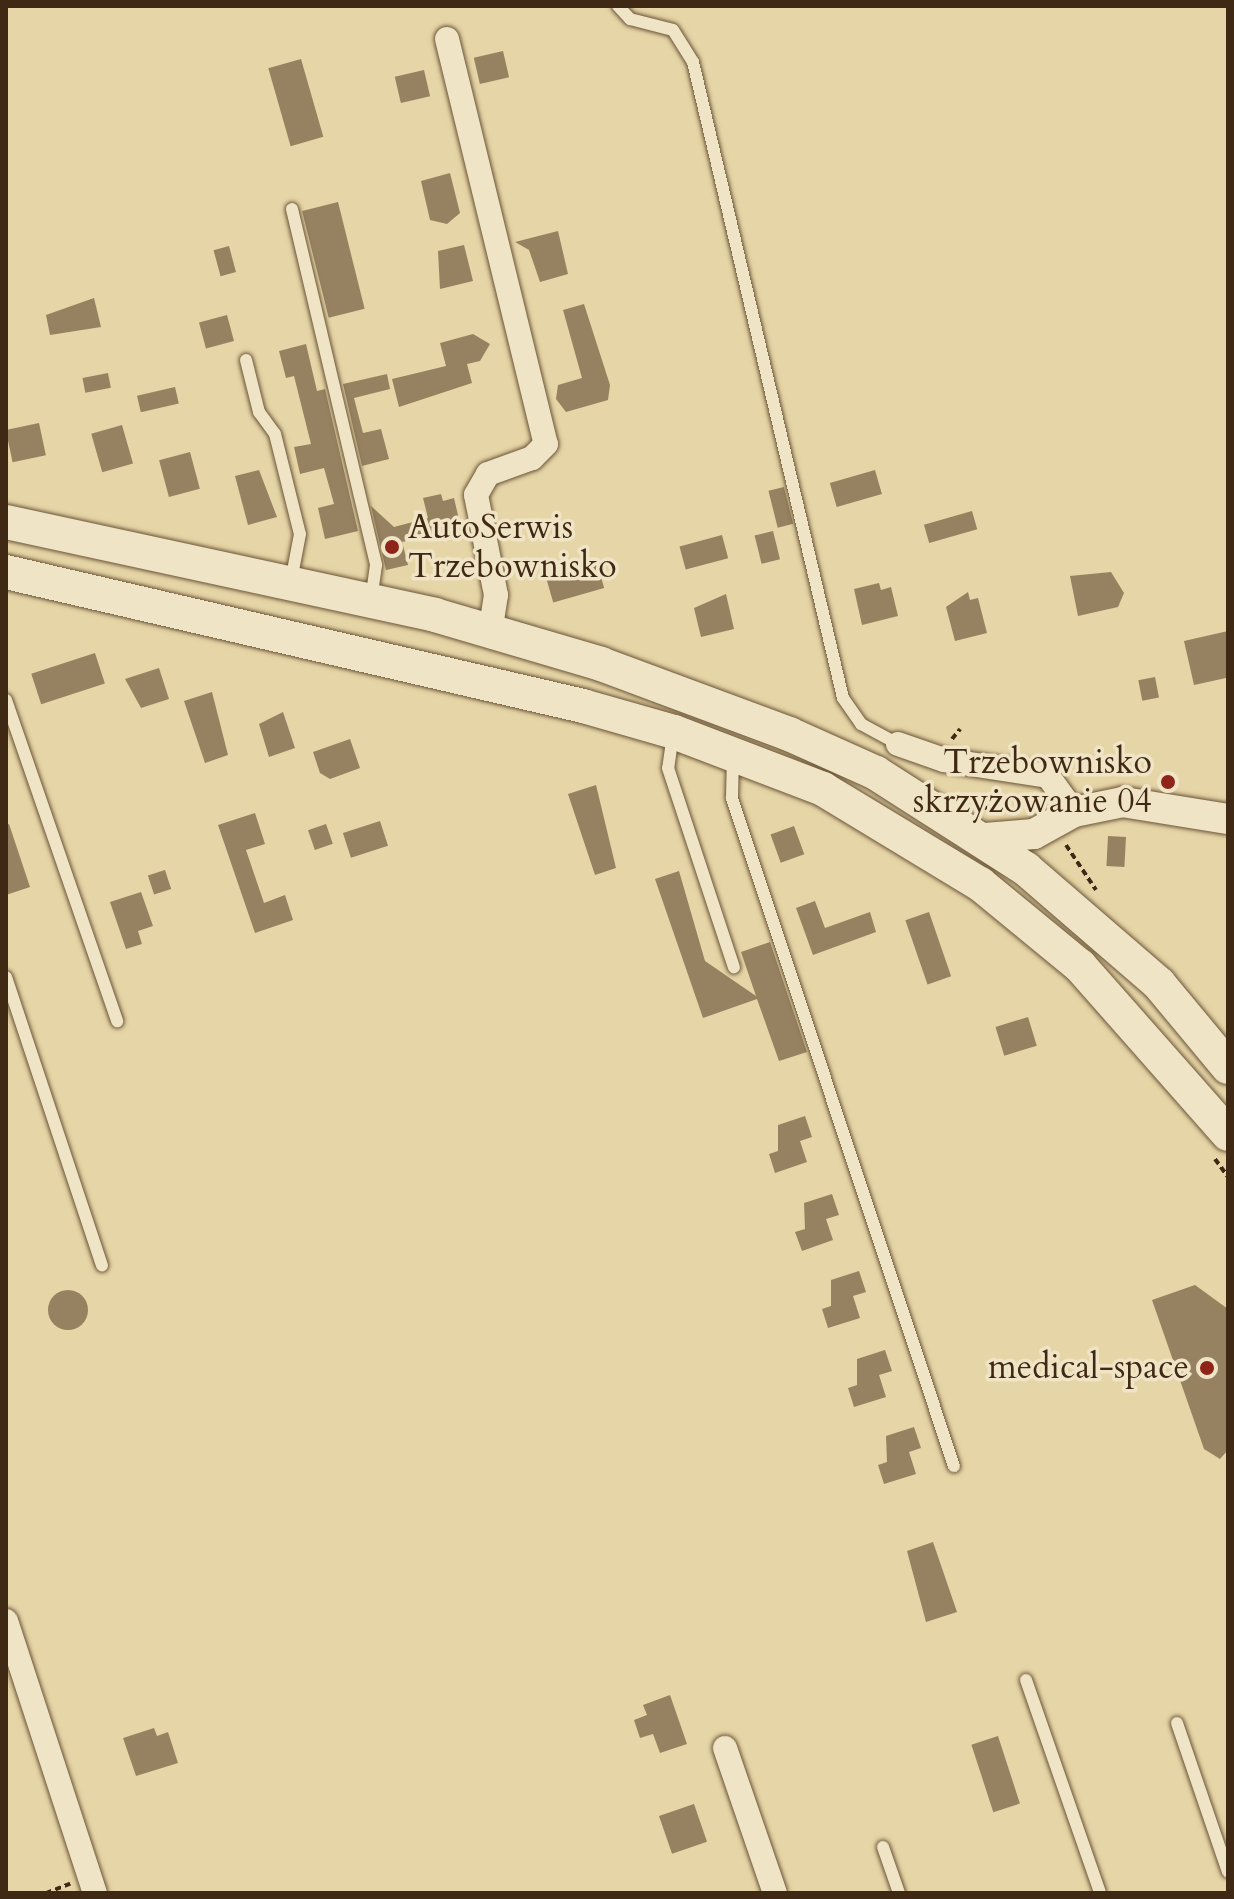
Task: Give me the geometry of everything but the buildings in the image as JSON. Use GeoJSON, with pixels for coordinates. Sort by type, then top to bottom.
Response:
{"type":"FeatureCollection","features":[{"type":"Feature","properties":{"kind":"main road"},"geometry":{"type":"LineString","coordinates":[[6,522],[371,599],[490,631],[789,734],[876,773],[985,838],[1026,869],[1159,984],[1228,1067]]}},
{"type":"Feature","properties":{"kind":"main road"},"geometry":{"type":"LineString","coordinates":[[145,605],[140,578],[164,553]]}},
{"type":"Feature","properties":{"kind":"main road"},"geometry":{"type":"LineString","coordinates":[[6,572],[467,678],[674,732],[734,753],[867,812],[980,884],[1080,966],[1228,1134]]}},
{"type":"Feature","properties":{"kind":"main road"},"geometry":{"type":"LineString","coordinates":[[467,678],[489,659],[490,631]]}},
{"type":"Feature","properties":{"kind":"street"},"geometry":{"type":"LineString","coordinates":[[447,39],[546,444],[532,458],[488,474],[476,495],[496,595],[490,631]]}},
{"type":"Feature","properties":{"kind":"street"},"geometry":{"type":"LineString","coordinates":[[898,744],[944,760],[1048,776],[1074,812]]}},
{"type":"Feature","properties":{"kind":"street"},"geometry":{"type":"LineString","coordinates":[[985,838],[1048,829],[1074,812],[1123,802],[1228,819]]}},
{"type":"Feature","properties":{"kind":"street"},"geometry":{"type":"LineString","coordinates":[[980,884],[1009,883],[1026,869],[1048,829]]}},
{"type":"Feature","properties":{"kind":"street"},"geometry":{"type":"LineString","coordinates":[[6,1621],[95,1893]]}},
{"type":"Feature","properties":{"kind":"street"},"geometry":{"type":"LineString","coordinates":[[725,1748],[775,1893]]}},
{"type":"Feature","properties":{"kind":"lane"},"geometry":{"type":"LineString","coordinates":[[618,6],[630,19],[673,30],[693,62],[843,698],[861,724],[898,744]]}},
{"type":"Feature","properties":{"kind":"lane"},"geometry":{"type":"LineString","coordinates":[[292,209],[376,565],[371,599]]}},
{"type":"Feature","properties":{"kind":"lane"},"geometry":{"type":"LineString","coordinates":[[246,360],[300,534],[291,581]]}},
{"type":"Feature","properties":{"kind":"lane"},"geometry":{"type":"LineString","coordinates":[[6,700],[117,1021]]}},
{"type":"Feature","properties":{"kind":"lane"},"geometry":{"type":"LineString","coordinates":[[674,732],[668,768],[734,967]]}},
{"type":"Feature","properties":{"kind":"lane"},"geometry":{"type":"LineString","coordinates":[[734,753],[732,798],[954,1466]]}},
{"type":"Feature","properties":{"kind":"lane"},"geometry":{"type":"LineString","coordinates":[[6,977],[102,1265]]}},
{"type":"Feature","properties":{"kind":"lane"},"geometry":{"type":"LineString","coordinates":[[1026,1680],[1100,1893]]}},
{"type":"Feature","properties":{"kind":"lane"},"geometry":{"type":"LineString","coordinates":[[1177,1723],[1228,1872]]}},
{"type":"Feature","properties":{"kind":"lane"},"geometry":{"type":"LineString","coordinates":[[883,1847],[899,1893]]}},
{"type":"Feature","properties":{"kind":"place","name":"AutoSerwis Trzebownisko"},"geometry":{"type":"Point","coordinates":[392,547]}},
{"type":"Feature","properties":{"kind":"place","name":"Trzebownisko skrzyżowanie 04"},"geometry":{"type":"Point","coordinates":[1168,782]}},
{"type":"Feature","properties":{"kind":"place","name":"medical-space"},"geometry":{"type":"Point","coordinates":[1207,1368]}}]}
